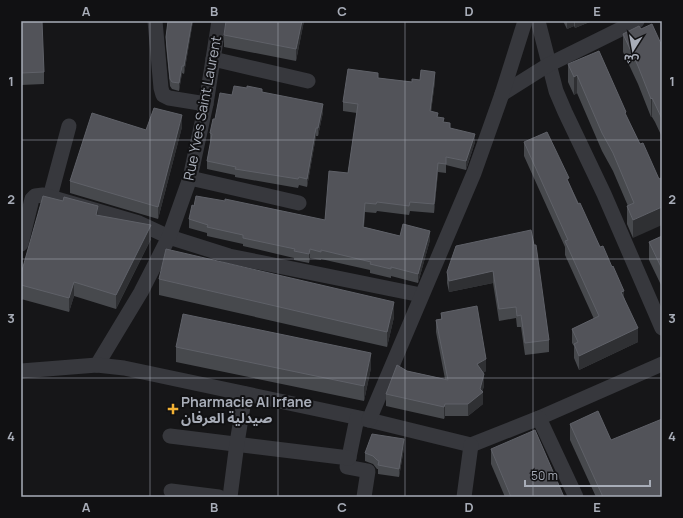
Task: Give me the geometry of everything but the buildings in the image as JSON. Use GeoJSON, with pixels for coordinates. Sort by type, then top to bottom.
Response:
{"type":"FeatureCollection","features":[{"type":"Feature","properties":{"kind":"street"},"geometry":{"type":"LineString","coordinates":[[155,21],[161,88],[163,95],[169,98],[206,104]]}},
{"type":"Feature","properties":{"kind":"street","name":"Rue Yves Saint Laurent"},"geometry":{"type":"LineString","coordinates":[[97,365],[141,292],[169,236],[190,178],[206,104],[219,21]]}},
{"type":"Feature","properties":{"kind":"street"},"geometry":{"type":"LineString","coordinates":[[364,497],[368,471],[347,467],[349,458],[363,419],[421,295],[474,173],[502,94],[525,21]]}},
{"type":"Feature","properties":{"kind":"street"},"geometry":{"type":"LineString","coordinates":[[538,21],[548,65],[556,91],[590,163],[662,328]]}},
{"type":"Feature","properties":{"kind":"street"},"geometry":{"type":"LineString","coordinates":[[502,94],[548,65],[637,21]]}},
{"type":"Feature","properties":{"kind":"street"},"geometry":{"type":"LineString","coordinates":[[213,59],[308,81]]}},
{"type":"Feature","properties":{"kind":"street"},"geometry":{"type":"LineString","coordinates":[[50,197],[69,126]]}},
{"type":"Feature","properties":{"kind":"street"},"geometry":{"type":"LineString","coordinates":[[190,178],[299,202]]}},
{"type":"Feature","properties":{"kind":"street"},"geometry":{"type":"LineString","coordinates":[[21,244],[32,199],[39,195],[138,223],[169,236],[229,256],[421,295]]}},
{"type":"Feature","properties":{"kind":"street"},"geometry":{"type":"LineString","coordinates":[[21,371],[97,365],[124,368],[363,419],[471,445],[660,370]]}},
{"type":"Feature","properties":{"kind":"street"},"geometry":{"type":"LineString","coordinates":[[230,497],[245,394]]}},
{"type":"Feature","properties":{"kind":"street"},"geometry":{"type":"LineString","coordinates":[[539,418],[576,497]]}},
{"type":"Feature","properties":{"kind":"street"},"geometry":{"type":"LineString","coordinates":[[170,436],[237,443],[349,458]]}},
{"type":"Feature","properties":{"kind":"street"},"geometry":{"type":"LineString","coordinates":[[464,497],[471,445]]}},
{"type":"Feature","properties":{"kind":"street"},"geometry":{"type":"LineString","coordinates":[[171,491],[219,497]]}},
{"type":"Feature","properties":{"kind":"place","name":"Pharmacie Al Irfane صيدلية العرفان"},"geometry":{"type":"Point","coordinates":[173,409]}}]}
